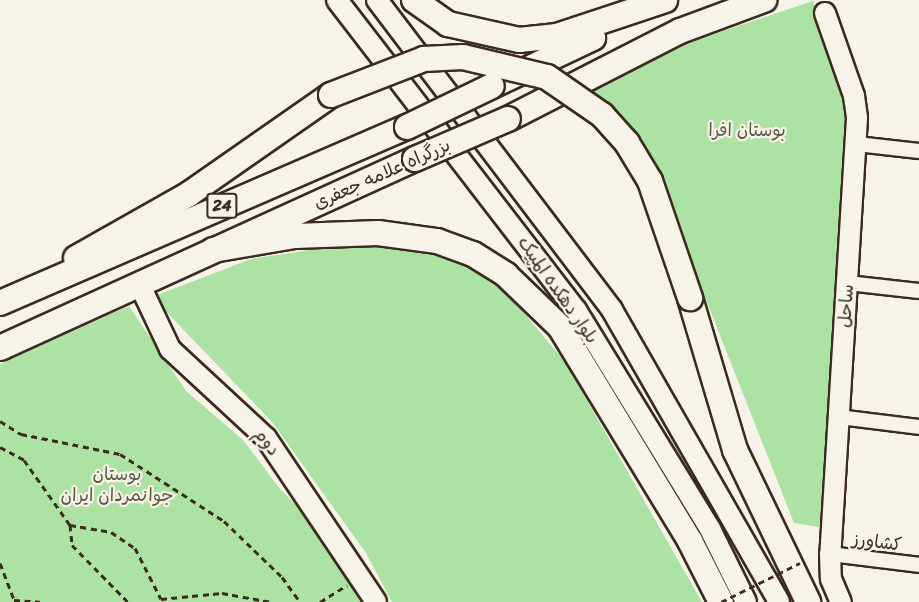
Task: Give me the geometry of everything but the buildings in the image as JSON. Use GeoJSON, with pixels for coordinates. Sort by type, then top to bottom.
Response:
{"type":"FeatureCollection","features":[{"type":"Feature","properties":{"kind":"highway"},"geometry":{"type":"LineString","coordinates":[[414,0],[448,24],[519,40],[557,36],[664,0]]}},
{"type":"Feature","properties":{"kind":"highway","name":"بزرگراه علامه جعفری"},"geometry":{"type":"LineString","coordinates":[[0,303],[407,127],[670,0]]}},
{"type":"Feature","properties":{"kind":"highway","name":"بزرگراه علامه جعفری"},"geometry":{"type":"LineString","coordinates":[[0,348],[508,118],[680,31],[764,0]]}},
{"type":"Feature","properties":{"kind":"highway"},"geometry":{"type":"LineString","coordinates":[[37,286],[101,240],[189,194],[331,95],[424,59],[463,57],[547,77],[602,115],[627,144],[650,181],[690,298],[735,450],[808,602]]}},
{"type":"Feature","properties":{"kind":"highway"},"geometry":{"type":"LineString","coordinates":[[213,250],[295,236],[378,233],[437,241],[472,254],[506,275],[560,327],[690,541],[721,602]]}},
{"type":"Feature","properties":{"kind":"main road","name":"بلوار دهکده المپیک"},"geometry":{"type":"LineString","coordinates":[[337,0],[576,310],[710,529],[746,602]]}},
{"type":"Feature","properties":{"kind":"main road","name":"بلوار دهکده المپیک"},"geometry":{"type":"LineString","coordinates":[[377,0],[612,310],[779,602]]}},
{"type":"Feature","properties":{"kind":"main road","name":"ساحل"},"geometry":{"type":"LineString","coordinates":[[825,13],[854,96],[857,144],[830,554],[831,579],[841,602]]}},
{"type":"Feature","properties":{"kind":"main road","name":"دوم"},"geometry":{"type":"LineString","coordinates":[[145,296],[170,349],[266,438],[362,576],[376,602]]}},
{"type":"Feature","properties":{"kind":"street"},"geometry":{"type":"LineString","coordinates":[[857,144],[919,151]]}},
{"type":"Feature","properties":{"kind":"street"},"geometry":{"type":"LineString","coordinates":[[848,283],[919,291]]}},
{"type":"Feature","properties":{"kind":"street"},"geometry":{"type":"LineString","coordinates":[[839,417],[919,427]]}},
{"type":"Feature","properties":{"kind":"street","name":"کشاورز"},"geometry":{"type":"LineString","coordinates":[[830,554],[919,565]]}},
{"type":"Feature","properties":{"kind":"path"},"geometry":{"type":"LineString","coordinates":[[0,421],[21,435],[120,454],[224,521],[282,577],[300,602]]}},
{"type":"Feature","properties":{"kind":"path"},"geometry":{"type":"LineString","coordinates":[[0,447],[24,460],[70,525],[72,545],[128,602]]}},
{"type":"Feature","properties":{"kind":"path"},"geometry":{"type":"LineString","coordinates":[[70,525],[111,532],[135,548],[161,599]]}},
{"type":"Feature","properties":{"kind":"path"},"geometry":{"type":"LineString","coordinates":[[0,563],[14,601],[40,602]]}},
{"type":"Feature","properties":{"kind":"path"},"geometry":{"type":"LineString","coordinates":[[721,602],[800,563]]}},
{"type":"Feature","properties":{"kind":"path"},"geometry":{"type":"LineString","coordinates":[[320,602],[362,576]]}},
{"type":"Feature","properties":{"kind":"path"},"geometry":{"type":"LineString","coordinates":[[157,602],[161,599],[222,593],[271,602]]}},
{"type":"Feature","properties":{"kind":"green space","name":"بوستان افرا"},"geometry":{"type":"Polygon","coordinates":[[[813,1],[852,114],[825,528],[794,523],[658,178],[587,90],[699,39],[813,1]]]}},
{"type":"Feature","properties":{"kind":"green space"},"geometry":{"type":"Polygon","coordinates":[[[362,242],[410,244],[463,259],[503,288],[565,362],[702,602],[392,602],[366,553],[272,422],[152,297],[251,259],[362,242]]]}},
{"type":"Feature","properties":{"kind":"green space","name":"بوستان جوانمردان ایران"},"geometry":{"type":"Polygon","coordinates":[[[129,306],[186,391],[243,440],[280,489],[329,537],[367,602],[0,602],[0,364],[129,306]]]}}]}
